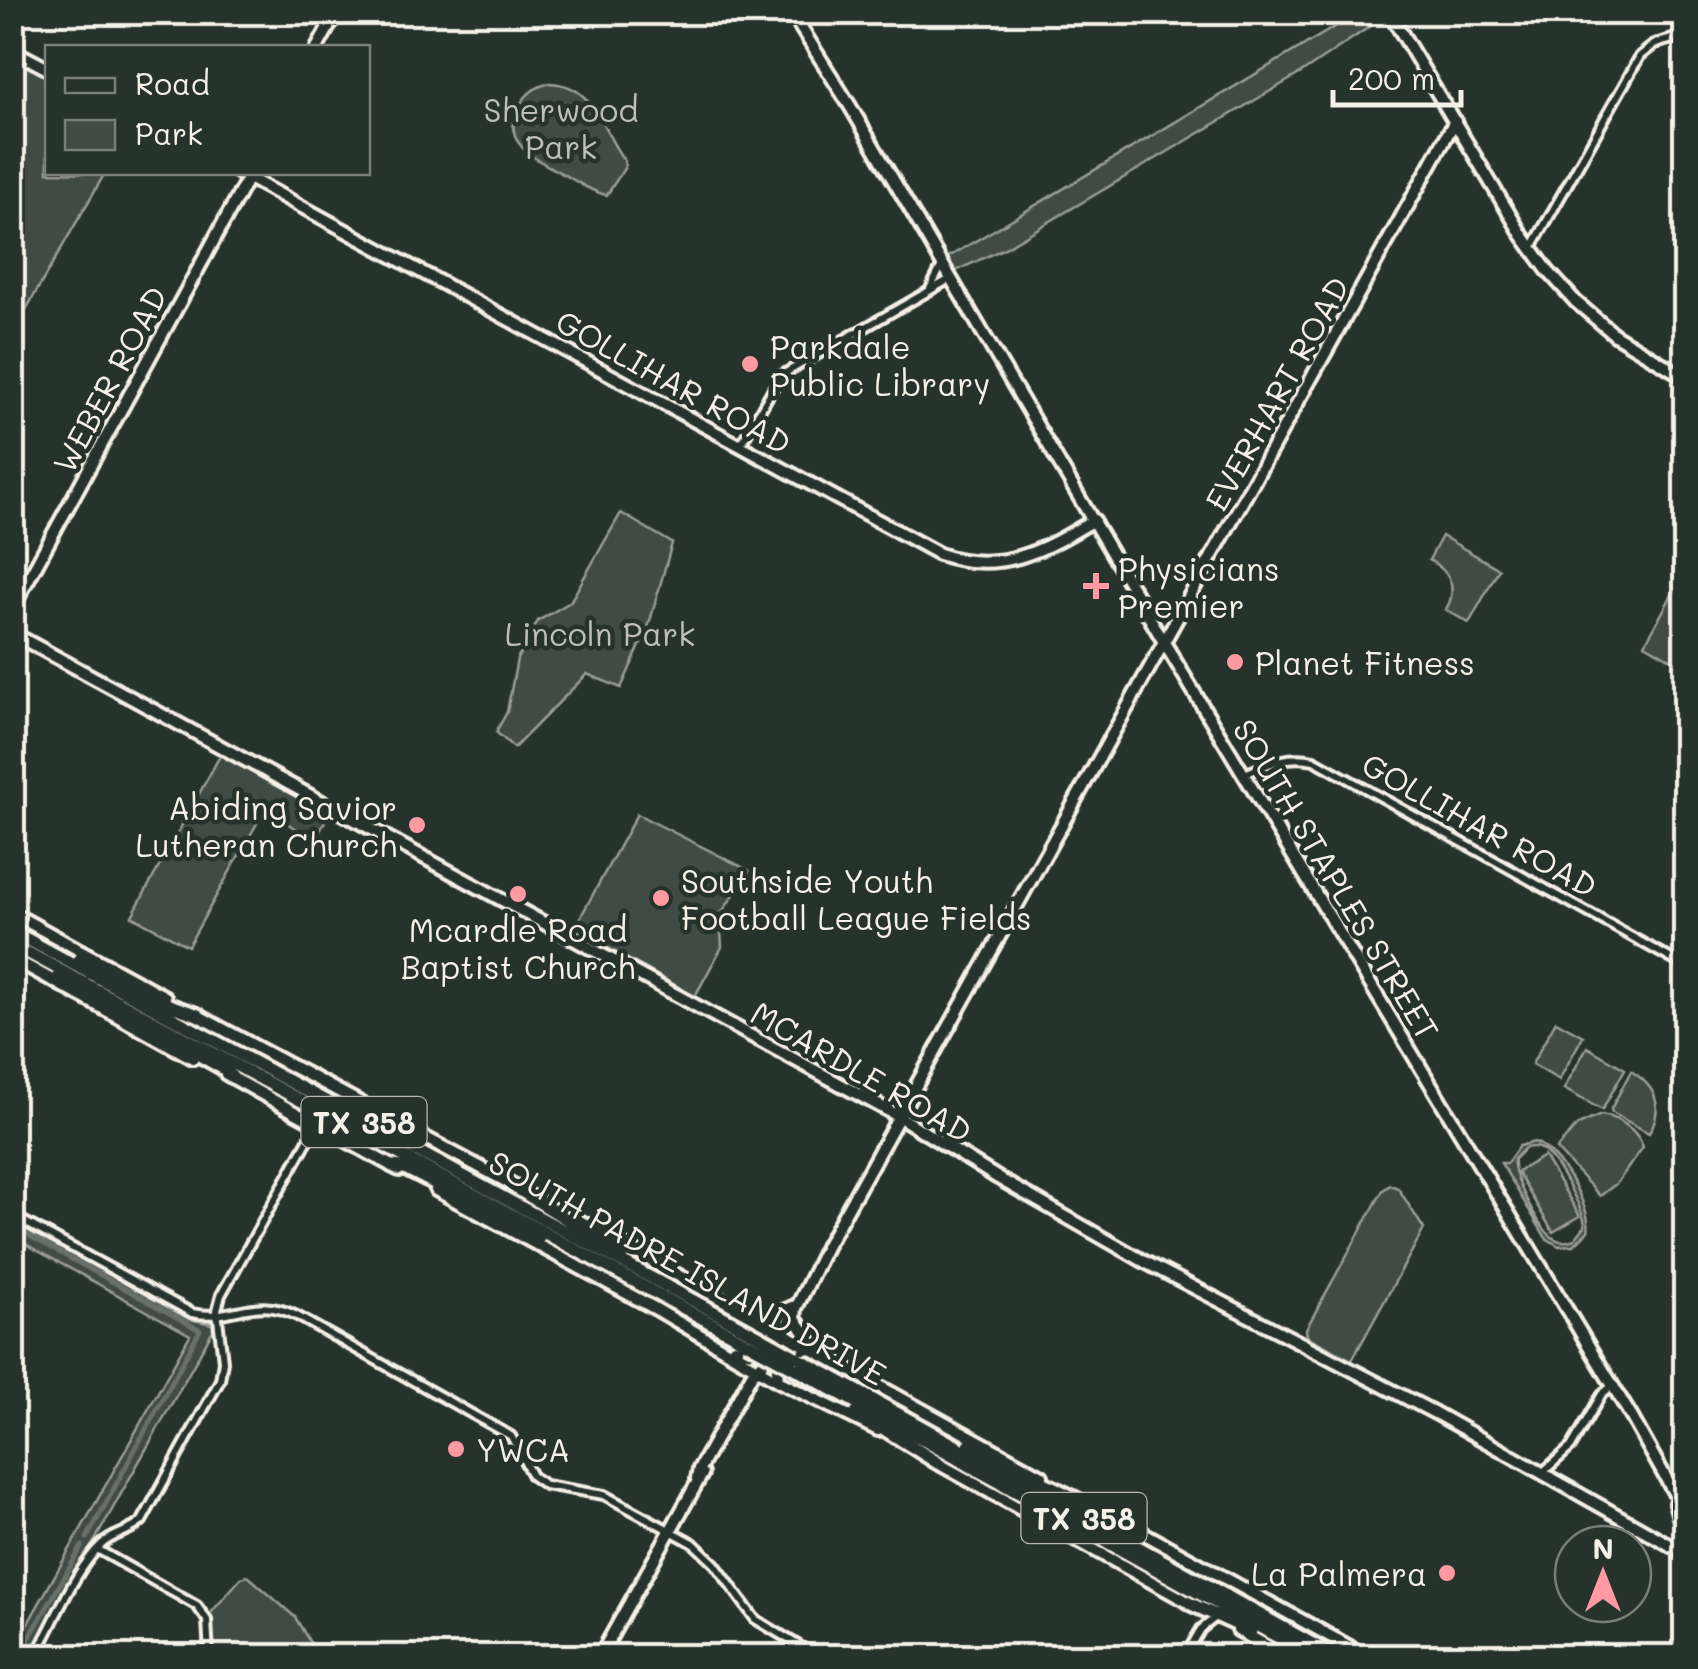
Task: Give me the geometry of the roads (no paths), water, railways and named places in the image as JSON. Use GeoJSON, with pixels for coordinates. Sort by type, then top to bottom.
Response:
{"type":"FeatureCollection","features":[{"type":"Feature","properties":{"kind":"highway"},"geometry":{"type":"LineString","coordinates":[[12,929],[169,1005],[198,1015]]}},
{"type":"Feature","properties":{"kind":"highway","name":"SOUTH PADRE ISLAND DRIVE"},"geometry":{"type":"LineString","coordinates":[[12,929],[716,1312],[749,1337]]}},
{"type":"Feature","properties":{"kind":"highway"},"geometry":{"type":"LineString","coordinates":[[15,950],[232,1077]]}},
{"type":"Feature","properties":{"kind":"highway","name":"SOUTH PADRE ISLAND DRIVE"},"geometry":{"type":"LineString","coordinates":[[15,950],[581,1252],[749,1337],[1312,1656]]}},
{"type":"Feature","properties":{"kind":"highway"},"geometry":{"type":"LineString","coordinates":[[392,1166],[403,1168],[530,1233],[581,1252]]}},
{"type":"Feature","properties":{"kind":"highway"},"geometry":{"type":"LineString","coordinates":[[514,1186],[646,1269],[700,1298],[716,1312]]}},
{"type":"Feature","properties":{"kind":"highway"},"geometry":{"type":"LineString","coordinates":[[795,1365],[938,1463]]}},
{"type":"Feature","properties":{"kind":"highway","name":"SOUTH PADRE ISLAND DRIVE"},"geometry":{"type":"LineString","coordinates":[[795,1365],[835,1379],[1334,1656]]}},
{"type":"Feature","properties":{"kind":"highway"},"geometry":{"type":"LineString","coordinates":[[835,1379],[1130,1526]]}},
{"type":"Feature","properties":{"kind":"highway"},"geometry":{"type":"LineString","coordinates":[[1196,1607],[1302,1656]]}},
{"type":"Feature","properties":{"kind":"highway"},"geometry":{"type":"LineString","coordinates":[[1338,1641],[1362,1656]]}},
{"type":"Feature","properties":{"kind":"main road"},"geometry":{"type":"LineString","coordinates":[[319,45],[337,12]]}},
{"type":"Feature","properties":{"kind":"main road","name":"SOUTH STAPLES STREET"},"geometry":{"type":"LineString","coordinates":[[791,12],[1686,1514]]}},
{"type":"Feature","properties":{"kind":"main road"},"geometry":{"type":"LineString","coordinates":[[1389,12],[1531,249],[1564,290],[1633,348],[1686,378]]}},
{"type":"Feature","properties":{"kind":"main road"},"geometry":{"type":"LineString","coordinates":[[12,50],[45,67]]}},
{"type":"Feature","properties":{"kind":"main road","name":"EVERHART ROAD"},"geometry":{"type":"LineString","coordinates":[[600,1656],[1455,122]]}},
{"type":"Feature","properties":{"kind":"main road","name":"WEBER ROAD"},"geometry":{"type":"LineString","coordinates":[[12,610],[244,175]]}},
{"type":"Feature","properties":{"kind":"main road","name":"GOLLIHAR ROAD"},"geometry":{"type":"LineString","coordinates":[[247,175],[924,546],[964,561],[1020,559],[1094,520]]}},
{"type":"Feature","properties":{"kind":"main road","name":"MCARDLE ROAD"},"geometry":{"type":"LineString","coordinates":[[12,632],[900,1117],[1145,1262],[1373,1380],[1686,1554]]}},
{"type":"Feature","properties":{"kind":"main road"},"geometry":{"type":"LineString","coordinates":[[1150,670],[1176,663]]}},
{"type":"Feature","properties":{"kind":"main road"},"geometry":{"type":"LineString","coordinates":[[12,913],[817,1350],[1338,1641]]}},
{"type":"Feature","properties":{"kind":"main road"},"geometry":{"type":"LineString","coordinates":[[232,1077],[692,1329],[778,1381],[938,1463],[1285,1656]]}},
{"type":"Feature","properties":{"kind":"main road"},"geometry":{"type":"LineString","coordinates":[[756,1318],[796,1306],[796,1318],[817,1350]]}},
{"type":"Feature","properties":{"kind":"main road"},"geometry":{"type":"LineString","coordinates":[[692,1329],[748,1353],[763,1333],[756,1318]]}},
{"type":"Feature","properties":{"kind":"main road"},"geometry":{"type":"LineString","coordinates":[[778,1381],[776,1371],[788,1349],[817,1350]]}},
{"type":"Feature","properties":{"kind":"main road"},"geometry":{"type":"LineString","coordinates":[[1669,1486],[1684,1538],[1682,1543],[1670,1546]]}},
{"type":"Feature","properties":{"kind":"street"},"geometry":{"type":"LineString","coordinates":[[1531,249],[1640,56],[1654,44],[1686,35]]}},
{"type":"Feature","properties":{"kind":"street"},"geometry":{"type":"LineString","coordinates":[[929,290],[942,264]]}},
{"type":"Feature","properties":{"kind":"street"},"geometry":{"type":"LineString","coordinates":[[740,446],[780,376],[950,278]]}},
{"type":"Feature","properties":{"kind":"street","name":"GOLLIHAR ROAD"},"geometry":{"type":"LineString","coordinates":[[1245,774],[1274,761],[1314,760],[1686,967]]}},
{"type":"Feature","properties":{"kind":"street"},"geometry":{"type":"LineString","coordinates":[[35,1656],[97,1549],[109,1537],[142,1521],[214,1393],[223,1368],[218,1315],[224,1286],[316,1126]]}},
{"type":"Feature","properties":{"kind":"street"},"geometry":{"type":"LineString","coordinates":[[12,1215],[192,1313],[218,1315],[257,1306],[280,1308],[511,1436],[532,1476],[545,1486],[598,1493],[694,1543],[709,1557],[754,1619],[816,1656]]}},
{"type":"Feature","properties":{"kind":"street"},"geometry":{"type":"LineString","coordinates":[[1542,1473],[1571,1447],[1602,1394],[1612,1386]]}},
{"type":"Feature","properties":{"kind":"street"},"geometry":{"type":"LineString","coordinates":[[97,1549],[197,1606],[206,1620],[209,1656]]}},
{"type":"Feature","properties":{"kind":"street"},"geometry":{"type":"LineString","coordinates":[[1196,1607],[1201,1629]]}},
{"type":"Feature","properties":{"kind":"street"},"geometry":{"type":"LineString","coordinates":[[1185,1656],[1201,1629],[1216,1617]]}},
{"type":"Feature","properties":{"kind":"waterway"},"geometry":{"type":"LineString","coordinates":[[12,1226],[200,1330],[87,1538]]}},
{"type":"Feature","properties":{"kind":"waterway"},"geometry":{"type":"LineString","coordinates":[[19,1656],[82,1546]]}},
{"type":"Feature","properties":{"kind":"place","name":"Parkdale Public Library"},"geometry":{"type":"Point","coordinates":[750,364]}},
{"type":"Feature","properties":{"kind":"place","name":"Physicians Premier"},"geometry":{"type":"Point","coordinates":[1096,586]}},
{"type":"Feature","properties":{"kind":"place","name":"Planet Fitness"},"geometry":{"type":"Point","coordinates":[1235,662]}},
{"type":"Feature","properties":{"kind":"place","name":"Abiding Savior Lutheran Church"},"geometry":{"type":"Point","coordinates":[417,825]}},
{"type":"Feature","properties":{"kind":"place","name":"Mcardle Road Baptist Church"},"geometry":{"type":"Point","coordinates":[518,894]}},
{"type":"Feature","properties":{"kind":"place","name":"Southside Youth Football League Fields"},"geometry":{"type":"Point","coordinates":[661,898]}},
{"type":"Feature","properties":{"kind":"place","name":"YWCA"},"geometry":{"type":"Point","coordinates":[456,1449]}},
{"type":"Feature","properties":{"kind":"place","name":"La Palmera"},"geometry":{"type":"Point","coordinates":[1447,1573]}},
{"type":"Feature","properties":{"kind":"park label","name":"Sherwood Park"},"geometry":{"type":"Point","coordinates":[561,128]}},
{"type":"Feature","properties":{"kind":"park label","name":"Lincoln Park"},"geometry":{"type":"Point","coordinates":[600,633]}}]}
